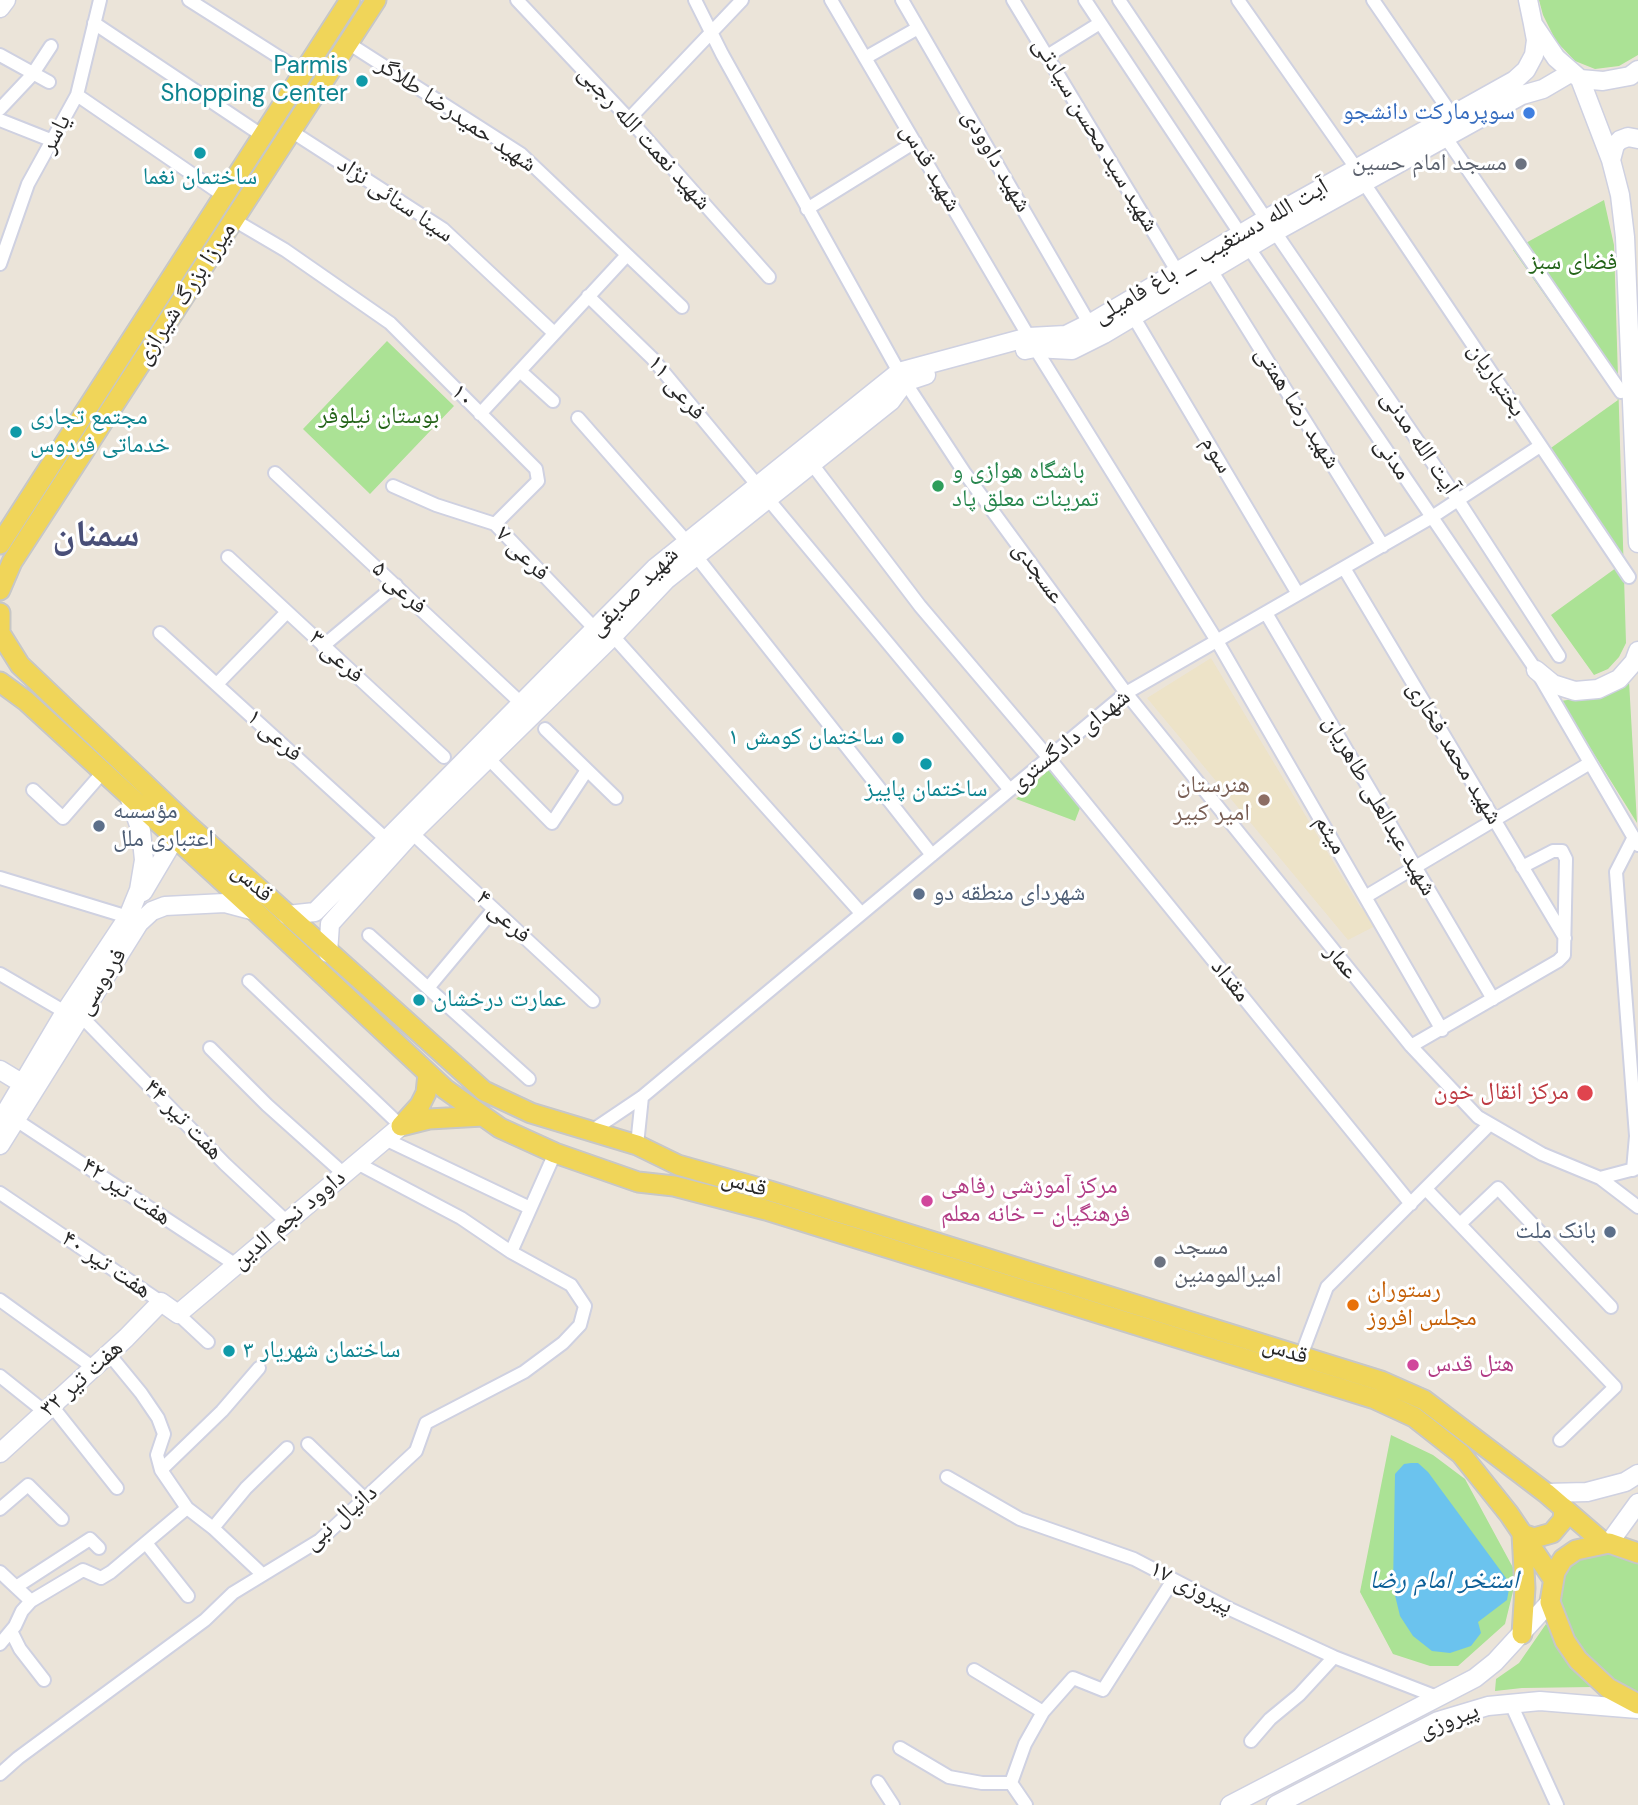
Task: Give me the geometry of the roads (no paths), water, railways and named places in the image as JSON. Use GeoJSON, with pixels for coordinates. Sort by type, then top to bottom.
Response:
{"type":"FeatureCollection","features":[{"type":"Feature","properties":{"kind":"main road","name":"میرزا بزرگ شیرازی"},"geometry":{"type":"LineString","coordinates":[[0,544],[350,0]]}},
{"type":"Feature","properties":{"kind":"main road","name":"میرزا بزرگ شیرازی"},"geometry":{"type":"LineString","coordinates":[[0,590],[12,562],[376,0]]}},
{"type":"Feature","properties":{"kind":"main road"},"geometry":{"type":"LineString","coordinates":[[55,459],[71,471]]}},
{"type":"Feature","properties":{"kind":"main road"},"geometry":{"type":"LineString","coordinates":[[0,613],[0,631]]}},
{"type":"Feature","properties":{"kind":"main road","name":"قدس"},"geometry":{"type":"LineString","coordinates":[[0,631],[20,665],[256,911],[445,1089],[508,1131],[555,1153],[638,1182],[674,1186],[766,1210],[1375,1399],[1414,1417],[1461,1454],[1553,1579]]}},
{"type":"Feature","properties":{"kind":"main road","name":"قدس"},"geometry":{"type":"LineString","coordinates":[[0,682],[26,701],[129,796],[181,831],[287,915],[484,1091],[519,1109],[593,1130],[640,1147],[678,1165],[784,1195],[1381,1381],[1424,1400],[1607,1543]]}},
{"type":"Feature","properties":{"kind":"main road"},"geometry":{"type":"LineString","coordinates":[[401,1126],[420,1105],[426,1093],[428,1074]]}},
{"type":"Feature","properties":{"kind":"main road"},"geometry":{"type":"LineString","coordinates":[[508,1131],[508,1114],[519,1109]]}},
{"type":"Feature","properties":{"kind":"main road"},"geometry":{"type":"LineString","coordinates":[[401,1126],[429,1119],[484,1116]]}},
{"type":"Feature","properties":{"kind":"main road"},"geometry":{"type":"LineString","coordinates":[[638,1182],[655,1173],[656,1166],[654,1159],[640,1147]]}},
{"type":"Feature","properties":{"kind":"main road"},"geometry":{"type":"LineString","coordinates":[[1522,1634],[1525,1588],[1522,1534],[1534,1538],[1552,1533],[1560,1525],[1564,1508]]}},
{"type":"Feature","properties":{"kind":"main road"},"geometry":{"type":"LineString","coordinates":[[1638,1553],[1607,1543],[1576,1550],[1563,1559],[1553,1579],[1550,1602],[1565,1641],[1578,1660],[1608,1688],[1638,1706]]}},
{"type":"Feature","properties":{"kind":"street","name":"یاسر"},"geometry":{"type":"LineString","coordinates":[[0,264],[28,184],[77,95],[100,0]]}},
{"type":"Feature","properties":{"kind":"street"},"geometry":{"type":"LineString","coordinates":[[189,0],[304,73]]}},
{"type":"Feature","properties":{"kind":"street","name":"شهید نعمت الله رجبی"},"geometry":{"type":"LineString","coordinates":[[517,0],[629,119],[769,277]]}},
{"type":"Feature","properties":{"kind":"street"},"geometry":{"type":"LineString","coordinates":[[695,0],[712,32]]}},
{"type":"Feature","properties":{"kind":"street"},"geometry":{"type":"LineString","coordinates":[[629,119],[742,0]]}},
{"type":"Feature","properties":{"kind":"street","name":"شهید قدس"},"geometry":{"type":"LineString","coordinates":[[831,0],[1032,342],[1217,641]]}},
{"type":"Feature","properties":{"kind":"street","name":"شهید داوودی"},"geometry":{"type":"LineString","coordinates":[[902,0],[1089,323]]}},
{"type":"Feature","properties":{"kind":"street","name":"شهید سید محسن سیادتی"},"geometry":{"type":"LineString","coordinates":[[1013,0],[1177,271]]}},
{"type":"Feature","properties":{"kind":"street"},"geometry":{"type":"LineString","coordinates":[[1085,0],[1245,241]]}},
{"type":"Feature","properties":{"kind":"street","name":"آیت الله مدنی"},"geometry":{"type":"LineString","coordinates":[[1119,0],[1458,500],[1559,656]]}},
{"type":"Feature","properties":{"kind":"street","name":"بختیاریان"},"geometry":{"type":"LineString","coordinates":[[1238,0],[1360,176],[1629,577]]}},
{"type":"Feature","properties":{"kind":"street"},"geometry":{"type":"LineString","coordinates":[[1373,0],[1452,115]]}},
{"type":"Feature","properties":{"kind":"street"},"geometry":{"type":"LineString","coordinates":[[1526,70],[1534,55],[1536,40],[1528,0]]}},
{"type":"Feature","properties":{"kind":"street"},"geometry":{"type":"LineString","coordinates":[[94,23],[263,136]]}},
{"type":"Feature","properties":{"kind":"street"},"geometry":{"type":"LineString","coordinates":[[1046,56],[1100,23]]}},
{"type":"Feature","properties":{"kind":"street"},"geometry":{"type":"LineString","coordinates":[[1533,24],[1556,58],[1576,75],[1611,160],[1620,195],[1625,237],[1638,543]]}},
{"type":"Feature","properties":{"kind":"street"},"geometry":{"type":"LineString","coordinates":[[865,58],[918,28]]}},
{"type":"Feature","properties":{"kind":"street","name":"عسجدی"},"geometry":{"type":"LineString","coordinates":[[712,32],[807,209],[902,377],[964,472],[1126,693]]}},
{"type":"Feature","properties":{"kind":"street","name":"شهید حمیدرضا طلاگر"},"geometry":{"type":"LineString","coordinates":[[348,43],[521,154],[682,307]]}},
{"type":"Feature","properties":{"kind":"street"},"geometry":{"type":"LineString","coordinates":[[0,108],[32,75],[51,46]]}},
{"type":"Feature","properties":{"kind":"street"},"geometry":{"type":"LineString","coordinates":[[0,55],[49,82]]}},
{"type":"Feature","properties":{"kind":"street"},"geometry":{"type":"LineString","coordinates":[[1526,70],[1537,67],[1545,73],[1543,89]]}},
{"type":"Feature","properties":{"kind":"street","name":"آیت الله دستغیب _ باغ فامیلی"},"geometry":{"type":"LineString","coordinates":[[1032,342],[1066,335],[1177,271],[1245,241],[1360,176],[1526,70]]}},
{"type":"Feature","properties":{"kind":"street"},"geometry":{"type":"LineString","coordinates":[[1576,75],[1603,81],[1630,76],[1638,70]]}},
{"type":"Feature","properties":{"kind":"street","name":"آیت الله دستغیب _ باغ فامیلی"},"geometry":{"type":"LineString","coordinates":[[1360,176],[1446,138],[1522,95],[1576,75]]}},
{"type":"Feature","properties":{"kind":"street"},"geometry":{"type":"LineString","coordinates":[[77,95],[224,196]]}},
{"type":"Feature","properties":{"kind":"street"},"geometry":{"type":"LineString","coordinates":[[0,120],[53,141]]}},
{"type":"Feature","properties":{"kind":"street","name":"سینا سنائی نژاد"},"geometry":{"type":"LineString","coordinates":[[291,131],[443,229],[554,333]]}},
{"type":"Feature","properties":{"kind":"street"},"geometry":{"type":"LineString","coordinates":[[1611,160],[1615,145],[1620,140],[1628,137],[1638,139]]}},
{"type":"Feature","properties":{"kind":"street"},"geometry":{"type":"LineString","coordinates":[[1446,138],[1621,392]]}},
{"type":"Feature","properties":{"kind":"street"},"geometry":{"type":"LineString","coordinates":[[807,209],[915,142]]}},
{"type":"Feature","properties":{"kind":"street","name":"۱۰"},"geometry":{"type":"LineString","coordinates":[[234,220],[285,250],[390,323],[536,469],[538,481],[495,524]]}},
{"type":"Feature","properties":{"kind":"street","name":"آیت الله دستغیب _ باغ فامیلی"},"geometry":{"type":"LineString","coordinates":[[1032,342],[1072,350],[1211,270],[1245,241]]}},
{"type":"Feature","properties":{"kind":"street","name":"مدنی"},"geometry":{"type":"LineString","coordinates":[[1245,241],[1535,670],[1636,841]]}},
{"type":"Feature","properties":{"kind":"street"},"geometry":{"type":"LineString","coordinates":[[480,414],[627,254]]}},
{"type":"Feature","properties":{"kind":"street","name":"شهید رضا همتی"},"geometry":{"type":"LineString","coordinates":[[1211,270],[1383,545]]}},
{"type":"Feature","properties":{"kind":"street","name":"فرعی ۱۱"},"geometry":{"type":"LineString","coordinates":[[589,296],[652,358],[1010,790]]}},
{"type":"Feature","properties":{"kind":"street","name":"سوم"},"geometry":{"type":"LineString","coordinates":[[1133,316],[1298,594]]}},
{"type":"Feature","properties":{"kind":"street","name":"شهید صدیقی"},"geometry":{"type":"LineString","coordinates":[[328,953],[330,924],[351,887],[387,840],[522,704],[666,580],[691,549],[902,377],[1032,342]]}},
{"type":"Feature","properties":{"kind":"street"},"geometry":{"type":"LineString","coordinates":[[520,371],[553,401]]}},
{"type":"Feature","properties":{"kind":"street","name":"شهید صدیقی"},"geometry":{"type":"LineString","coordinates":[[763,493],[813,464],[891,401],[902,377]]}},
{"type":"Feature","properties":{"kind":"street"},"geometry":{"type":"LineString","coordinates":[[578,418],[691,549],[932,855]]}},
{"type":"Feature","properties":{"kind":"street","name":"شهدای دادگستری"},"geometry":{"type":"LineString","coordinates":[[593,1130],[642,1097],[1126,693],[1432,517],[1540,446]]}},
{"type":"Feature","properties":{"kind":"street","name":"مقداد"},"geometry":{"type":"LineString","coordinates":[[813,464],[920,606],[1048,757],[1411,1204]]}},
{"type":"Feature","properties":{"kind":"street","name":"فرعی ۵"},"geometry":{"type":"LineString","coordinates":[[275,473],[522,704]]}},
{"type":"Feature","properties":{"kind":"street","name":"فرعی ۷"},"geometry":{"type":"LineString","coordinates":[[393,486],[436,505],[495,524],[604,633],[729,766],[861,914]]}},
{"type":"Feature","properties":{"kind":"street","name":"فرعی ۳"},"geometry":{"type":"LineString","coordinates":[[228,557],[444,757]]}},
{"type":"Feature","properties":{"kind":"street","name":"شهید محمد فخاری"},"geometry":{"type":"LineString","coordinates":[[1344,568],[1565,938]]}},
{"type":"Feature","properties":{"kind":"street"},"geometry":{"type":"LineString","coordinates":[[323,646],[396,585]]}},
{"type":"Feature","properties":{"kind":"street"},"geometry":{"type":"LineString","coordinates":[[217,684],[287,612]]}},
{"type":"Feature","properties":{"kind":"street","name":"شهید عبدالعلی طاهریان"},"geometry":{"type":"LineString","coordinates":[[1266,613],[1493,999]]}},
{"type":"Feature","properties":{"kind":"street","name":"فرعی ۱"},"geometry":{"type":"LineString","coordinates":[[160,633],[387,840]]}},
{"type":"Feature","properties":{"kind":"street","name":"شهید صدیقی"},"geometry":{"type":"LineString","coordinates":[[287,915],[315,912],[351,887],[412,833],[488,758],[604,633]]}},
{"type":"Feature","properties":{"kind":"street","name":"میثم"},"geometry":{"type":"LineString","coordinates":[[1217,641],[1442,1030]]}},
{"type":"Feature","properties":{"kind":"street"},"geometry":{"type":"LineString","coordinates":[[1535,670],[1553,684],[1575,691],[1598,689],[1619,679],[1634,662],[1638,651]]}},
{"type":"Feature","properties":{"kind":"street","name":"عمار"},"geometry":{"type":"LineString","coordinates":[[1126,693],[1411,1046],[1478,1117],[1542,1154],[1600,1178],[1638,1207]]}},
{"type":"Feature","properties":{"kind":"street"},"geometry":{"type":"LineString","coordinates":[[545,729],[616,799]]}},
{"type":"Feature","properties":{"kind":"street"},"geometry":{"type":"LineString","coordinates":[[488,758],[552,823],[587,770]]}},
{"type":"Feature","properties":{"kind":"street"},"geometry":{"type":"LineString","coordinates":[[1365,897],[1590,763]]}},
{"type":"Feature","properties":{"kind":"street"},"geometry":{"type":"LineString","coordinates":[[33,790],[63,818],[103,772]]}},
{"type":"Feature","properties":{"kind":"street","name":"فردوسی"},"geometry":{"type":"LineString","coordinates":[[128,916],[139,890],[144,860],[141,831],[129,796]]}},
{"type":"Feature","properties":{"kind":"street","name":"فردوسی"},"geometry":{"type":"LineString","coordinates":[[0,1145],[8,1121],[181,831]]}},
{"type":"Feature","properties":{"kind":"street","name":"فرعی ۴"},"geometry":{"type":"LineString","coordinates":[[412,833],[593,1001]]}},
{"type":"Feature","properties":{"kind":"street"},"geometry":{"type":"LineString","coordinates":[[1600,1178],[1636,1169],[1636,1136],[1616,872],[1636,841]]}},
{"type":"Feature","properties":{"kind":"street"},"geometry":{"type":"LineString","coordinates":[[1411,1046],[1558,961],[1565,949],[1566,859],[1562,851],[1553,850],[1522,867]]}},
{"type":"Feature","properties":{"kind":"street"},"geometry":{"type":"LineString","coordinates":[[0,878],[128,916]]}},
{"type":"Feature","properties":{"kind":"street","name":"فردوسی"},"geometry":{"type":"LineString","coordinates":[[73,1014],[139,923],[152,911],[165,905],[225,903],[256,911]]}},
{"type":"Feature","properties":{"kind":"street"},"geometry":{"type":"LineString","coordinates":[[428,988],[494,909]]}},
{"type":"Feature","properties":{"kind":"street"},"geometry":{"type":"LineString","coordinates":[[369,934],[529,1079]]}},
{"type":"Feature","properties":{"kind":"street","name":"هفت تیر ۴۴"},"geometry":{"type":"LineString","coordinates":[[0,974],[73,1014],[287,1222]]}},
{"type":"Feature","properties":{"kind":"street"},"geometry":{"type":"LineString","coordinates":[[249,981],[401,1126]]}},
{"type":"Feature","properties":{"kind":"street","name":"دانیال نبی"},"geometry":{"type":"LineString","coordinates":[[0,1774],[205,1620],[233,1593],[320,1541],[416,1451],[426,1423],[524,1372],[563,1343],[580,1325],[585,1306],[571,1285],[511,1252],[461,1218],[351,1168],[267,1105],[211,1048]]}},
{"type":"Feature","properties":{"kind":"street"},"geometry":{"type":"LineString","coordinates":[[0,1070],[29,1088]]}},
{"type":"Feature","properties":{"kind":"street"},"geometry":{"type":"LineString","coordinates":[[640,1147],[642,1097]]}},
{"type":"Feature","properties":{"kind":"street","name":"هفت تیر ۴۲"},"geometry":{"type":"LineString","coordinates":[[8,1121],[236,1265]]}},
{"type":"Feature","properties":{"kind":"street"},"geometry":{"type":"LineString","coordinates":[[1301,1356],[1327,1287],[1490,1124]]}},
{"type":"Feature","properties":{"kind":"street","name":"داوود نجم الدین"},"geometry":{"type":"LineString","coordinates":[[178,1314],[401,1126]]}},
{"type":"Feature","properties":{"kind":"street"},"geometry":{"type":"LineString","coordinates":[[385,1139],[530,1208]]}},
{"type":"Feature","properties":{"kind":"street"},"geometry":{"type":"LineString","coordinates":[[511,1252],[555,1153]]}},
{"type":"Feature","properties":{"kind":"street"},"geometry":{"type":"LineString","coordinates":[[1460,1224],[1497,1188],[1611,1307]]}},
{"type":"Feature","properties":{"kind":"street"},"geometry":{"type":"LineString","coordinates":[[1426,1189],[1615,1387],[1560,1440]]}},
{"type":"Feature","properties":{"kind":"street","name":"هفت تیر ۴۰"},"geometry":{"type":"LineString","coordinates":[[0,1193],[178,1314],[208,1342]]}},
{"type":"Feature","properties":{"kind":"street"},"geometry":{"type":"LineString","coordinates":[[0,1300],[94,1368]]}},
{"type":"Feature","properties":{"kind":"street","name":"هفت تیر ۳۲"},"geometry":{"type":"LineString","coordinates":[[0,1453],[109,1354],[161,1302]]}},
{"type":"Feature","properties":{"kind":"street"},"geometry":{"type":"LineString","coordinates":[[109,1354],[158,1418],[164,1434],[157,1455],[161,1470],[187,1508],[213,1528],[262,1574]]}},
{"type":"Feature","properties":{"kind":"street"},"geometry":{"type":"LineString","coordinates":[[161,1470],[222,1411],[259,1368]]}},
{"type":"Feature","properties":{"kind":"street"},"geometry":{"type":"LineString","coordinates":[[0,1376],[48,1409],[117,1488]]}},
{"type":"Feature","properties":{"kind":"street"},"geometry":{"type":"LineString","coordinates":[[307,1444],[365,1499]]}},
{"type":"Feature","properties":{"kind":"street"},"geometry":{"type":"LineString","coordinates":[[213,1528],[246,1488],[287,1448]]}},
{"type":"Feature","properties":{"kind":"street"},"geometry":{"type":"LineString","coordinates":[[1546,1493],[1587,1492],[1625,1482],[1638,1474]]}},
{"type":"Feature","properties":{"kind":"street","name":"پیروزی ۱۷"},"geometry":{"type":"LineString","coordinates":[[947,1477],[1020,1519],[1134,1559],[1334,1657],[1437,1696]]}},
{"type":"Feature","properties":{"kind":"street"},"geometry":{"type":"LineString","coordinates":[[0,1509],[28,1485],[62,1519]]}},
{"type":"Feature","properties":{"kind":"street"},"geometry":{"type":"LineString","coordinates":[[1607,1543],[1638,1503]]}},
{"type":"Feature","properties":{"kind":"street"},"geometry":{"type":"LineString","coordinates":[[0,1644],[32,1601],[83,1570],[101,1578],[111,1572],[187,1508]]}},
{"type":"Feature","properties":{"kind":"street"},"geometry":{"type":"LineString","coordinates":[[16,1587],[90,1539],[99,1548]]}},
{"type":"Feature","properties":{"kind":"street"},"geometry":{"type":"LineString","coordinates":[[146,1543],[188,1596]]}},
{"type":"Feature","properties":{"kind":"street"},"geometry":{"type":"LineString","coordinates":[[0,1572],[32,1601]]}},
{"type":"Feature","properties":{"kind":"street"},"geometry":{"type":"LineString","coordinates":[[1011,1783],[1025,1744],[1044,1713],[1073,1678],[1103,1690],[1173,1580]]}},
{"type":"Feature","properties":{"kind":"street","name":"پیروزی"},"geometry":{"type":"LineString","coordinates":[[1230,1805],[1475,1678],[1495,1662],[1550,1602]]}},
{"type":"Feature","properties":{"kind":"street"},"geometry":{"type":"LineString","coordinates":[[11,1631],[20,1649],[44,1679]]}},
{"type":"Feature","properties":{"kind":"street"},"geometry":{"type":"LineString","coordinates":[[1251,1741],[1334,1657]]}},
{"type":"Feature","properties":{"kind":"street"},"geometry":{"type":"LineString","coordinates":[[974,1670],[1044,1713]]}},
{"type":"Feature","properties":{"kind":"street","name":"پیروزی"},"geometry":{"type":"LineString","coordinates":[[1276,1805],[1438,1721],[1488,1706],[1540,1701],[1638,1706]]}},
{"type":"Feature","properties":{"kind":"street"},"geometry":{"type":"LineString","coordinates":[[1511,1704],[1557,1805]]}},
{"type":"Feature","properties":{"kind":"street"},"geometry":{"type":"LineString","coordinates":[[900,1748],[949,1777],[982,1783],[1011,1783]]}},
{"type":"Feature","properties":{"kind":"street"},"geometry":{"type":"LineString","coordinates":[[878,1782],[893,1805]]}},
{"type":"Feature","properties":{"kind":"street"},"geometry":{"type":"LineString","coordinates":[[1011,1783],[1026,1805]]}},
{"type":"Feature","properties":{"kind":"water","name":"استخر امام رضا"},"geometry":{"type":"Polygon","coordinates":[[[1418,1463],[1428,1472],[1506,1578],[1509,1589],[1507,1600],[1478,1622],[1481,1633],[1471,1646],[1450,1653],[1432,1651],[1413,1636],[1400,1616],[1393,1587],[1395,1474],[1404,1464],[1418,1463]]]}},
{"type":"Feature","properties":{"kind":"place","name":"Parmis Shopping Center"},"geometry":{"type":"Point","coordinates":[362,81]}},
{"type":"Feature","properties":{"kind":"place","name":"سوپرمارکت دانشجو"},"geometry":{"type":"Point","coordinates":[1529,113]}},
{"type":"Feature","properties":{"kind":"place","name":"ساختمان نغما"},"geometry":{"type":"Point","coordinates":[200,153]}},
{"type":"Feature","properties":{"kind":"place","name":"مسجد امام حسین"},"geometry":{"type":"Point","coordinates":[1521,164]}},
{"type":"Feature","properties":{"kind":"place","name":"مجتمع تجاری خدماتی فردوس"},"geometry":{"type":"Point","coordinates":[16,432]}},
{"type":"Feature","properties":{"kind":"place","name":"باشگاه هوازی و تمرینات معلق پاد"},"geometry":{"type":"Point","coordinates":[938,486]}},
{"type":"Feature","properties":{"kind":"place","name":"ساختمان کومش ۱"},"geometry":{"type":"Point","coordinates":[898,738]}},
{"type":"Feature","properties":{"kind":"place","name":"ساختمان پاییز"},"geometry":{"type":"Point","coordinates":[926,764]}},
{"type":"Feature","properties":{"kind":"place","name":"هنرستان امیر کبیر"},"geometry":{"type":"Point","coordinates":[1264,800]}},
{"type":"Feature","properties":{"kind":"place","name":"مؤسسه اعتباری ملل"},"geometry":{"type":"Point","coordinates":[99,826]}},
{"type":"Feature","properties":{"kind":"place","name":"شهردای منطقه دو"},"geometry":{"type":"Point","coordinates":[919,894]}},
{"type":"Feature","properties":{"kind":"place","name":"عمارت درخشان"},"geometry":{"type":"Point","coordinates":[419,1000]}},
{"type":"Feature","properties":{"kind":"place","name":"مرکز انقال خون"},"geometry":{"type":"Point","coordinates":[1585,1093]}},
{"type":"Feature","properties":{"kind":"place","name":"مرکز آموزشی رفاهی فرهنگیان - خانه معلم"},"geometry":{"type":"Point","coordinates":[927,1201]}},
{"type":"Feature","properties":{"kind":"place","name":"بانک ملت"},"geometry":{"type":"Point","coordinates":[1610,1232]}},
{"type":"Feature","properties":{"kind":"place","name":"مسجد امیرالمومنین"},"geometry":{"type":"Point","coordinates":[1160,1262]}},
{"type":"Feature","properties":{"kind":"place","name":"رستوران مجلس افروز"},"geometry":{"type":"Point","coordinates":[1353,1305]}},
{"type":"Feature","properties":{"kind":"place","name":"ساختمان شهریار ۳"},"geometry":{"type":"Point","coordinates":[229,1351]}},
{"type":"Feature","properties":{"kind":"place","name":"هتل قدس"},"geometry":{"type":"Point","coordinates":[1413,1365]}},
{"type":"Feature","properties":{"kind":"district","name":"سمنان"},"geometry":{"type":"Point","coordinates":[96,536]}},
{"type":"Feature","properties":{"kind":"park label","name":"فضای سبز"},"geometry":{"type":"Point","coordinates":[1573,263]}},
{"type":"Feature","properties":{"kind":"park label","name":"بوستان نیلوفر"},"geometry":{"type":"Point","coordinates":[379,417]}}]}
